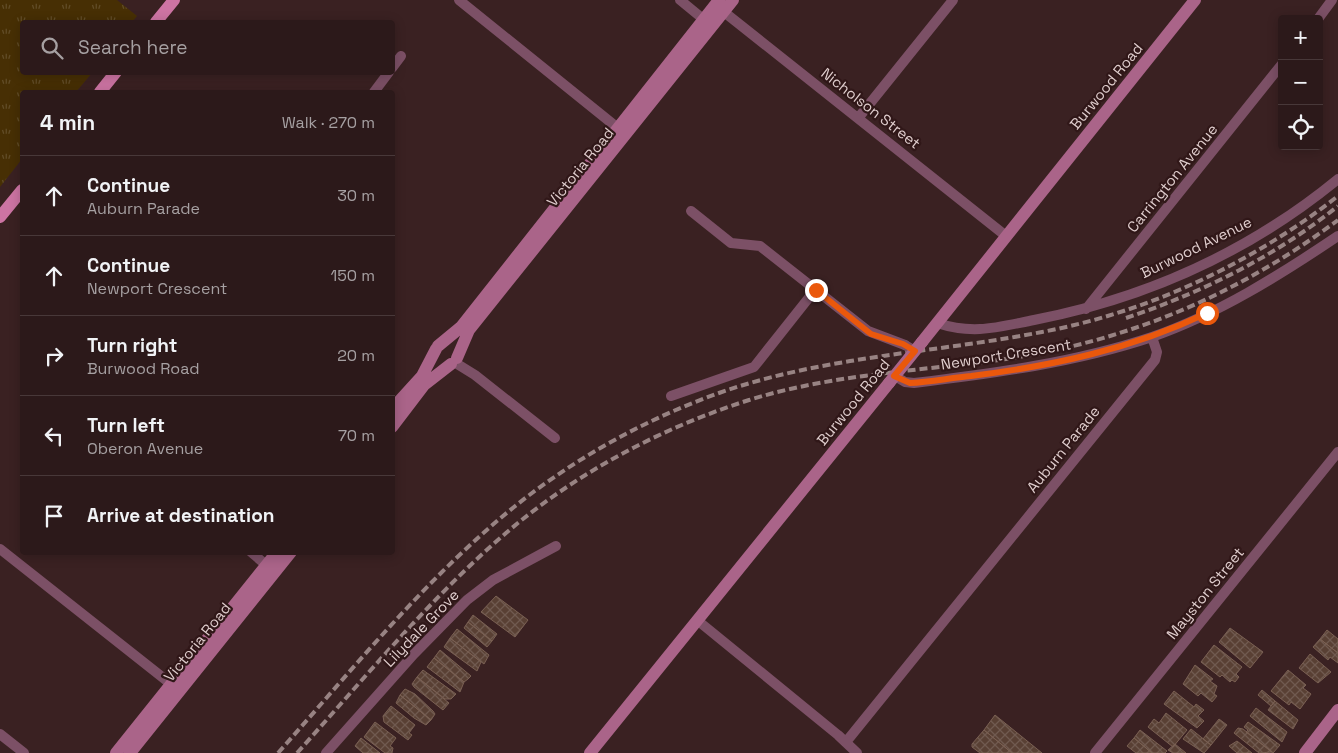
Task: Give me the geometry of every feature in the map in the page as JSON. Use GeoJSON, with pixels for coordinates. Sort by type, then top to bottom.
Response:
{"type":"FeatureCollection","features":[{"type":"Feature","properties":{"kind":"main road"},"geometry":{"type":"LineString","coordinates":[[158,20],[174,0]]}},
{"type":"Feature","properties":{"kind":"main road"},"geometry":{"type":"LineString","coordinates":[[102,90],[114,75]]}},
{"type":"Feature","properties":{"kind":"main road"},"geometry":{"type":"LineString","coordinates":[[2,210],[20,192]]}},
{"type":"Feature","properties":{"kind":"street"},"geometry":{"type":"LineString","coordinates":[[459,0],[622,132]]}},
{"type":"Feature","properties":{"kind":"street"},"geometry":{"type":"LineString","coordinates":[[680,0],[708,23]]}},
{"type":"Feature","properties":{"kind":"street","name":"Victoria Road"},"geometry":{"type":"LineString","coordinates":[[397,406],[422,376],[437,347],[461,327],[512,268],[622,132],[720,5],[733,0]]}},
{"type":"Feature","properties":{"kind":"street"},"geometry":{"type":"LineString","coordinates":[[858,117],[954,0]]}},
{"type":"Feature","properties":{"kind":"street","name":"Burwood Road"},"geometry":{"type":"LineString","coordinates":[[590,753],[895,380],[914,346],[937,323],[1195,0]]}},
{"type":"Feature","properties":{"kind":"street"},"geometry":{"type":"LineString","coordinates":[[1321,15],[1332,0]]}},
{"type":"Feature","properties":{"kind":"street","name":"Nicholson Street"},"geometry":{"type":"LineString","coordinates":[[720,5],[1006,236]]}},
{"type":"Feature","properties":{"kind":"street"},"geometry":{"type":"LineString","coordinates":[[395,64],[401,56]]}},
{"type":"Feature","properties":{"kind":"street","name":"Carrington Avenue"},"geometry":{"type":"LineString","coordinates":[[1085,310],[1278,69]]}},
{"type":"Feature","properties":{"kind":"street"},"geometry":{"type":"LineString","coordinates":[[376,90],[387,75]]}},
{"type":"Feature","properties":{"kind":"street","name":"Burwood Avenue"},"geometry":{"type":"LineString","coordinates":[[937,323],[959,330],[971,330],[1085,310],[1167,282],[1248,242],[1338,179]]}},
{"type":"Feature","properties":{"kind":"street"},"geometry":{"type":"LineString","coordinates":[[691,211],[732,244],[760,246],[871,334],[914,346]]}},
{"type":"Feature","properties":{"kind":"street"},"geometry":{"type":"LineString","coordinates":[[1152,337],[1186,323],[1250,291],[1338,236]]}},
{"type":"Feature","properties":{"kind":"street","name":"Victoria Road"},"geometry":{"type":"LineString","coordinates":[[397,406],[454,361],[469,330],[512,268]]}},
{"type":"Feature","properties":{"kind":"street"},"geometry":{"type":"LineString","coordinates":[[671,396],[754,367],[816,290]]}},
{"type":"Feature","properties":{"kind":"street","name":"Newport Crescent"},"geometry":{"type":"LineString","coordinates":[[895,380],[914,383],[1026,369],[1098,353],[1152,337]]}},
{"type":"Feature","properties":{"kind":"street","name":"Auburn Parade"},"geometry":{"type":"LineString","coordinates":[[846,742],[1155,360],[1157,352],[1152,337]]}},
{"type":"Feature","properties":{"kind":"street"},"geometry":{"type":"LineString","coordinates":[[454,361],[457,352],[452,345],[446,343],[437,347],[435,355],[437,361],[442,365],[454,361],[472,372],[555,438]]}},
{"type":"Feature","properties":{"kind":"street","name":"Mayston Street"},"geometry":{"type":"LineString","coordinates":[[1095,753],[1338,452]]}},
{"type":"Feature","properties":{"kind":"street","name":"Lilydale Grove"},"geometry":{"type":"LineString","coordinates":[[326,753],[414,654],[467,600],[493,580],[556,546]]}},
{"type":"Feature","properties":{"kind":"street"},"geometry":{"type":"LineString","coordinates":[[0,549],[175,688]]}},
{"type":"Feature","properties":{"kind":"street"},"geometry":{"type":"LineString","coordinates":[[255,555],[271,569]]}},
{"type":"Feature","properties":{"kind":"street","name":"Victoria Road"},"geometry":{"type":"LineString","coordinates":[[271,569],[276,555]]}},
{"type":"Feature","properties":{"kind":"street","name":"Victoria Road"},"geometry":{"type":"LineString","coordinates":[[116,753],[175,688],[271,569],[287,555]]}},
{"type":"Feature","properties":{"kind":"street"},"geometry":{"type":"LineString","coordinates":[[697,620],[857,753]]}},
{"type":"Feature","properties":{"kind":"street","name":"Victoria Road"},"geometry":{"type":"LineString","coordinates":[[130,753],[175,688]]}},
{"type":"Feature","properties":{"kind":"street"},"geometry":{"type":"LineString","coordinates":[[1305,753],[1338,710]]}},
{"type":"Feature","properties":{"kind":"street"},"geometry":{"type":"LineString","coordinates":[[0,734],[24,753]]}},
{"type":"Feature","properties":{"kind":"green space"},"geometry":{"type":"Polygon","coordinates":[[[0,0],[117,0],[137,16],[134,20],[20,20],[20,75],[90,75],[78,90],[20,90],[20,162],[0,187],[0,0]]]}},
{"type":"Feature","properties":{"kind":"building"},"geometry":{"type":"Polygon","coordinates":[[[496,596],[528,620],[515,637],[481,612],[496,596]]]}},
{"type":"Feature","properties":{"kind":"building"},"geometry":{"type":"Polygon","coordinates":[[[473,615],[497,634],[492,641],[468,622],[473,615]]]}},
{"type":"Feature","properties":{"kind":"building"},"geometry":{"type":"Polygon","coordinates":[[[468,622],[492,641],[487,647],[464,628],[468,622]]]}},
{"type":"Feature","properties":{"kind":"building"},"geometry":{"type":"Polygon","coordinates":[[[1230,628],[1263,652],[1250,668],[1219,642],[1230,628]]]}},
{"type":"Feature","properties":{"kind":"building"},"geometry":{"type":"Polygon","coordinates":[[[457,629],[489,655],[484,664],[450,638],[457,629]]]}},
{"type":"Feature","properties":{"kind":"building"},"geometry":{"type":"Polygon","coordinates":[[[1327,630],[1338,639],[1338,653],[1320,639],[1327,630]]]}},
{"type":"Feature","properties":{"kind":"building"},"geometry":{"type":"Polygon","coordinates":[[[450,638],[481,662],[477,671],[444,647],[450,638]]]}},
{"type":"Feature","properties":{"kind":"building"},"geometry":{"type":"Polygon","coordinates":[[[1320,639],[1338,653],[1338,663],[1330,657],[1328,660],[1313,647],[1320,639]]]}},
{"type":"Feature","properties":{"kind":"building"},"geometry":{"type":"Polygon","coordinates":[[[1214,645],[1242,667],[1236,674],[1239,677],[1235,682],[1232,680],[1230,682],[1222,675],[1220,677],[1201,662],[1214,645]]]}},
{"type":"Feature","properties":{"kind":"building"},"geometry":{"type":"Polygon","coordinates":[[[440,650],[471,676],[464,682],[434,658],[440,650]]]}},
{"type":"Feature","properties":{"kind":"building"},"geometry":{"type":"Polygon","coordinates":[[[1310,654],[1331,672],[1318,683],[1299,668],[1310,654]]]}},
{"type":"Feature","properties":{"kind":"building"},"geometry":{"type":"Polygon","coordinates":[[[434,658],[464,682],[460,692],[427,667],[434,658]]]}},
{"type":"Feature","properties":{"kind":"building"},"geometry":{"type":"Polygon","coordinates":[[[1195,665],[1213,679],[1210,681],[1217,686],[1214,694],[1217,696],[1212,702],[1201,693],[1198,696],[1183,684],[1195,665]]]}},
{"type":"Feature","properties":{"kind":"building"},"geometry":{"type":"Polygon","coordinates":[[[423,670],[456,694],[451,699],[445,699],[417,677],[423,670]]]}},
{"type":"Feature","properties":{"kind":"building"},"geometry":{"type":"Polygon","coordinates":[[[1288,670],[1306,685],[1303,688],[1311,694],[1300,709],[1291,702],[1289,705],[1271,691],[1288,670]]]}},
{"type":"Feature","properties":{"kind":"building"},"geometry":{"type":"Polygon","coordinates":[[[417,677],[449,703],[443,710],[414,687],[412,684],[417,677]]]}},
{"type":"Feature","properties":{"kind":"building"},"geometry":{"type":"Polygon","coordinates":[[[405,689],[415,694],[433,711],[435,714],[431,720],[400,695],[405,689]]]}},
{"type":"Feature","properties":{"kind":"building"},"geometry":{"type":"Polygon","coordinates":[[[1262,690],[1275,701],[1271,706],[1258,695],[1262,690]]]}},
{"type":"Feature","properties":{"kind":"building"},"geometry":{"type":"Polygon","coordinates":[[[1174,691],[1194,707],[1196,704],[1204,710],[1198,716],[1204,721],[1197,728],[1164,704],[1174,691]]]}},
{"type":"Feature","properties":{"kind":"building"},"geometry":{"type":"Polygon","coordinates":[[[400,695],[431,720],[426,725],[414,718],[396,703],[400,695]]]}},
{"type":"Feature","properties":{"kind":"building"},"geometry":{"type":"Polygon","coordinates":[[[1275,701],[1298,720],[1293,729],[1268,710],[1275,701]]]}},
{"type":"Feature","properties":{"kind":"building"},"geometry":{"type":"Polygon","coordinates":[[[391,706],[415,725],[409,733],[412,735],[408,740],[384,722],[383,716],[391,706]]]}},
{"type":"Feature","properties":{"kind":"building"},"geometry":{"type":"Polygon","coordinates":[[[1256,708],[1287,732],[1282,742],[1250,716],[1256,708]]]}},
{"type":"Feature","properties":{"kind":"building"},"geometry":{"type":"Polygon","coordinates":[[[1166,713],[1187,730],[1173,747],[1148,727],[1154,719],[1159,723],[1166,713]]]}},
{"type":"Feature","properties":{"kind":"building"},"geometry":{"type":"Polygon","coordinates":[[[995,715],[1042,753],[1012,753],[984,730],[995,715]]]}},
{"type":"Feature","properties":{"kind":"building"},"geometry":{"type":"Polygon","coordinates":[[[1219,719],[1227,725],[1211,745],[1203,739],[1219,719]]]}},
{"type":"Feature","properties":{"kind":"building"},"geometry":{"type":"Polygon","coordinates":[[[375,722],[396,738],[390,746],[393,748],[392,753],[385,753],[364,737],[375,722]]]}},
{"type":"Feature","properties":{"kind":"building"},"geometry":{"type":"Polygon","coordinates":[[[1248,722],[1280,745],[1273,753],[1246,732],[1248,730],[1244,727],[1248,722]]]}},
{"type":"Feature","properties":{"kind":"building"},"geometry":{"type":"Polygon","coordinates":[[[1238,728],[1243,729],[1272,752],[1259,753],[1234,733],[1238,728]]]}},
{"type":"Feature","properties":{"kind":"building"},"geometry":{"type":"Polygon","coordinates":[[[1191,729],[1211,745],[1204,753],[1183,739],[1191,729]]]}},
{"type":"Feature","properties":{"kind":"building"},"geometry":{"type":"Polygon","coordinates":[[[984,730],[1012,753],[980,753],[972,747],[972,744],[984,730]]]}},
{"type":"Feature","properties":{"kind":"building"},"geometry":{"type":"Polygon","coordinates":[[[1140,730],[1167,751],[1165,753],[1152,753],[1134,738],[1140,730]]]}},
{"type":"Feature","properties":{"kind":"building"},"geometry":{"type":"Polygon","coordinates":[[[361,738],[380,753],[363,753],[355,746],[361,738]]]}},
{"type":"Feature","properties":{"kind":"building"},"geometry":{"type":"Polygon","coordinates":[[[1134,738],[1152,753],[1136,753],[1127,746],[1134,738]]]}},
{"type":"Feature","properties":{"kind":"building"},"geometry":{"type":"Polygon","coordinates":[[[1237,741],[1252,753],[1237,753],[1229,746],[1237,741]]]}},
{"type":"Feature","properties":{"kind":"building"},"geometry":{"type":"Polygon","coordinates":[[[1175,744],[1186,753],[1173,753],[1168,750],[1175,744]]]}},
{"type":"Feature","properties":{"kind":"railway"},"geometry":{"type":"LineString","coordinates":[[278,753],[420,594],[482,535],[537,489],[612,441],[692,403],[759,381],[799,371],[879,356],[1042,332],[1121,312],[1198,282],[1235,263],[1271,243],[1338,196]]}},
{"type":"Feature","properties":{"kind":"railway"},"geometry":{"type":"LineString","coordinates":[[1126,318],[1182,297],[1237,271],[1289,241],[1338,206]]}},
{"type":"Feature","properties":{"kind":"railway"},"geometry":{"type":"LineString","coordinates":[[297,753],[398,640],[478,558],[533,511],[590,472],[621,454],[716,411],[781,391],[877,374],[1006,359],[1052,351],[1139,327],[1222,292],[1262,270],[1338,220]]}},
{"type":"Feature","properties":{"kind":"route"},"geometry":{"type":"LineString","coordinates":[[816,290],[871,334],[903,344],[915,351],[894,376],[903,382],[910,383],[1043,366],[1098,353],[1152,337],[1207,313]]}}]}
